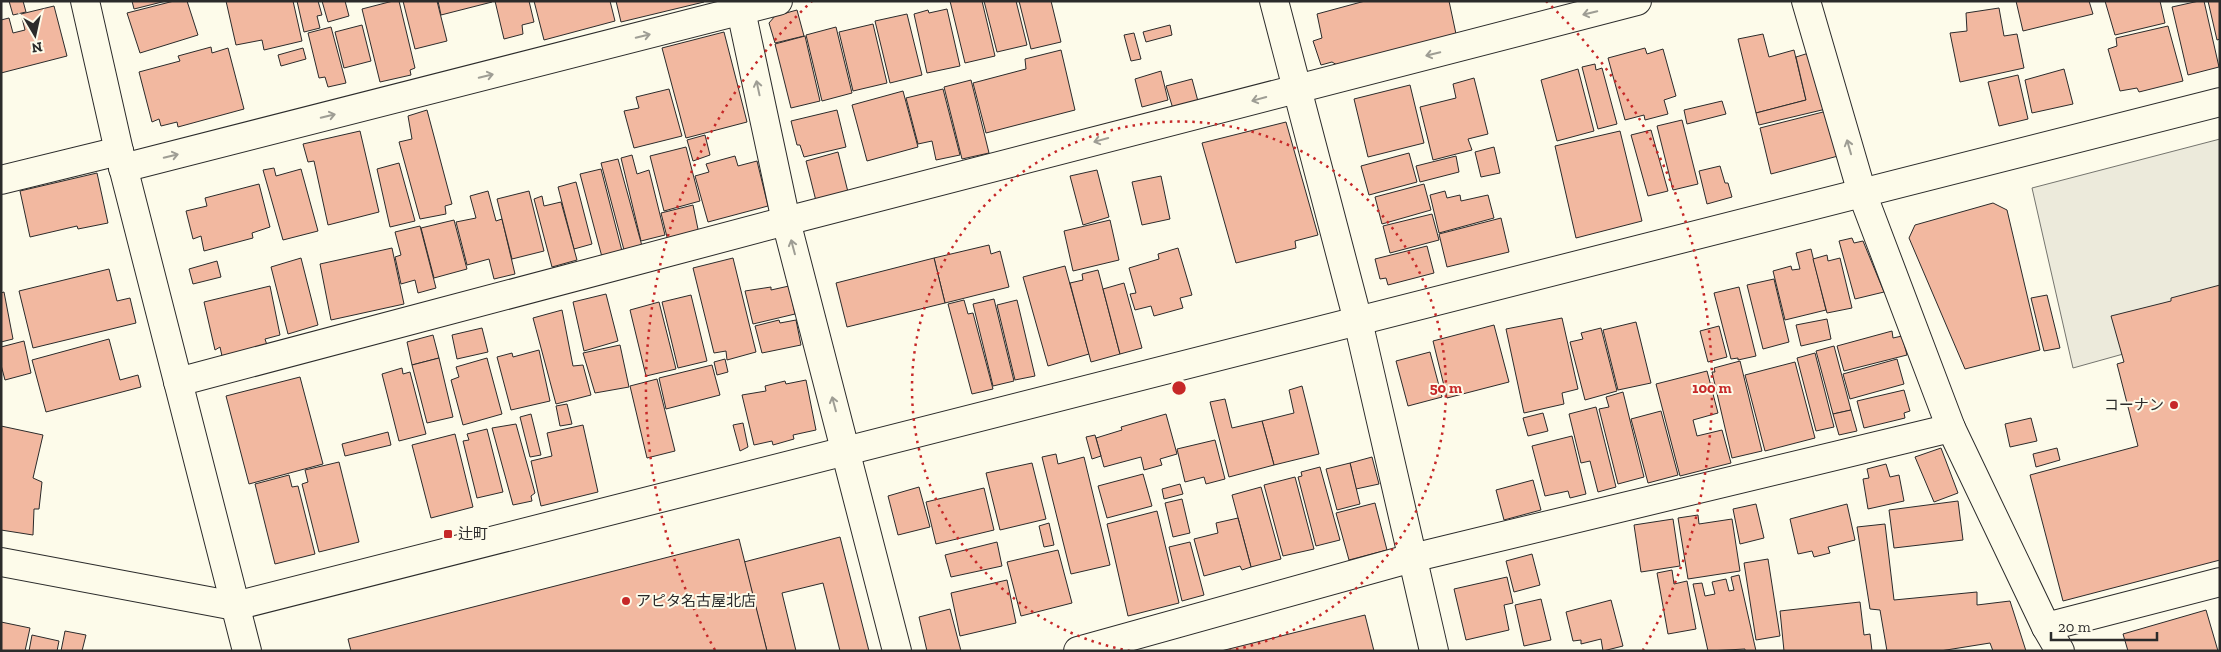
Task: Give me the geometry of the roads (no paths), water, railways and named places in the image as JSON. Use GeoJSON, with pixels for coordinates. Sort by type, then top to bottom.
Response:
{"type":"FeatureCollection","features":[{"type":"Feature","properties":{"kind":"street"},"geometry":{"type":"LineString","coordinates":[[84,1],[121,160],[247,651]]}},
{"type":"Feature","properties":{"kind":"street"},"geometry":{"type":"LineString","coordinates":[[1,180],[121,160],[740,6],[778,1]]}},
{"type":"Feature","properties":{"kind":"street"},"geometry":{"type":"LineString","coordinates":[[1274,1],[1358,321],[1434,651]]}},
{"type":"Feature","properties":{"kind":"street"},"geometry":{"type":"LineString","coordinates":[[178,382],[786,221],[1637,1]]}},
{"type":"Feature","properties":{"kind":"street"},"geometry":{"type":"LineString","coordinates":[[1806,1],[1862,193],[1951,428],[2046,627],[2060,651]]}},
{"type":"Feature","properties":{"kind":"street"},"geometry":{"type":"LineString","coordinates":[[740,6],[786,221],[847,451],[897,651]]}},
{"type":"Feature","properties":{"kind":"street"},"geometry":{"type":"LineString","coordinates":[[1,562],[235,606],[2220,102]]}},
{"type":"Feature","properties":{"kind":"street"},"geometry":{"type":"LineString","coordinates":[[1078,651],[1412,558],[1951,428]]}},
{"type":"Feature","properties":{"kind":"street"},"geometry":{"type":"LineString","coordinates":[[2046,627],[2220,582]]}},
{"type":"Feature","properties":{"kind":"place","name":"コーナン"},"geometry":{"type":"Point","coordinates":[2174,405]}},
{"type":"Feature","properties":{"kind":"place","name":"辻町"},"geometry":{"type":"Point","coordinates":[448,534]}},
{"type":"Feature","properties":{"kind":"place","name":"アピタ名古屋北店"},"geometry":{"type":"Point","coordinates":[626,601]}}]}
